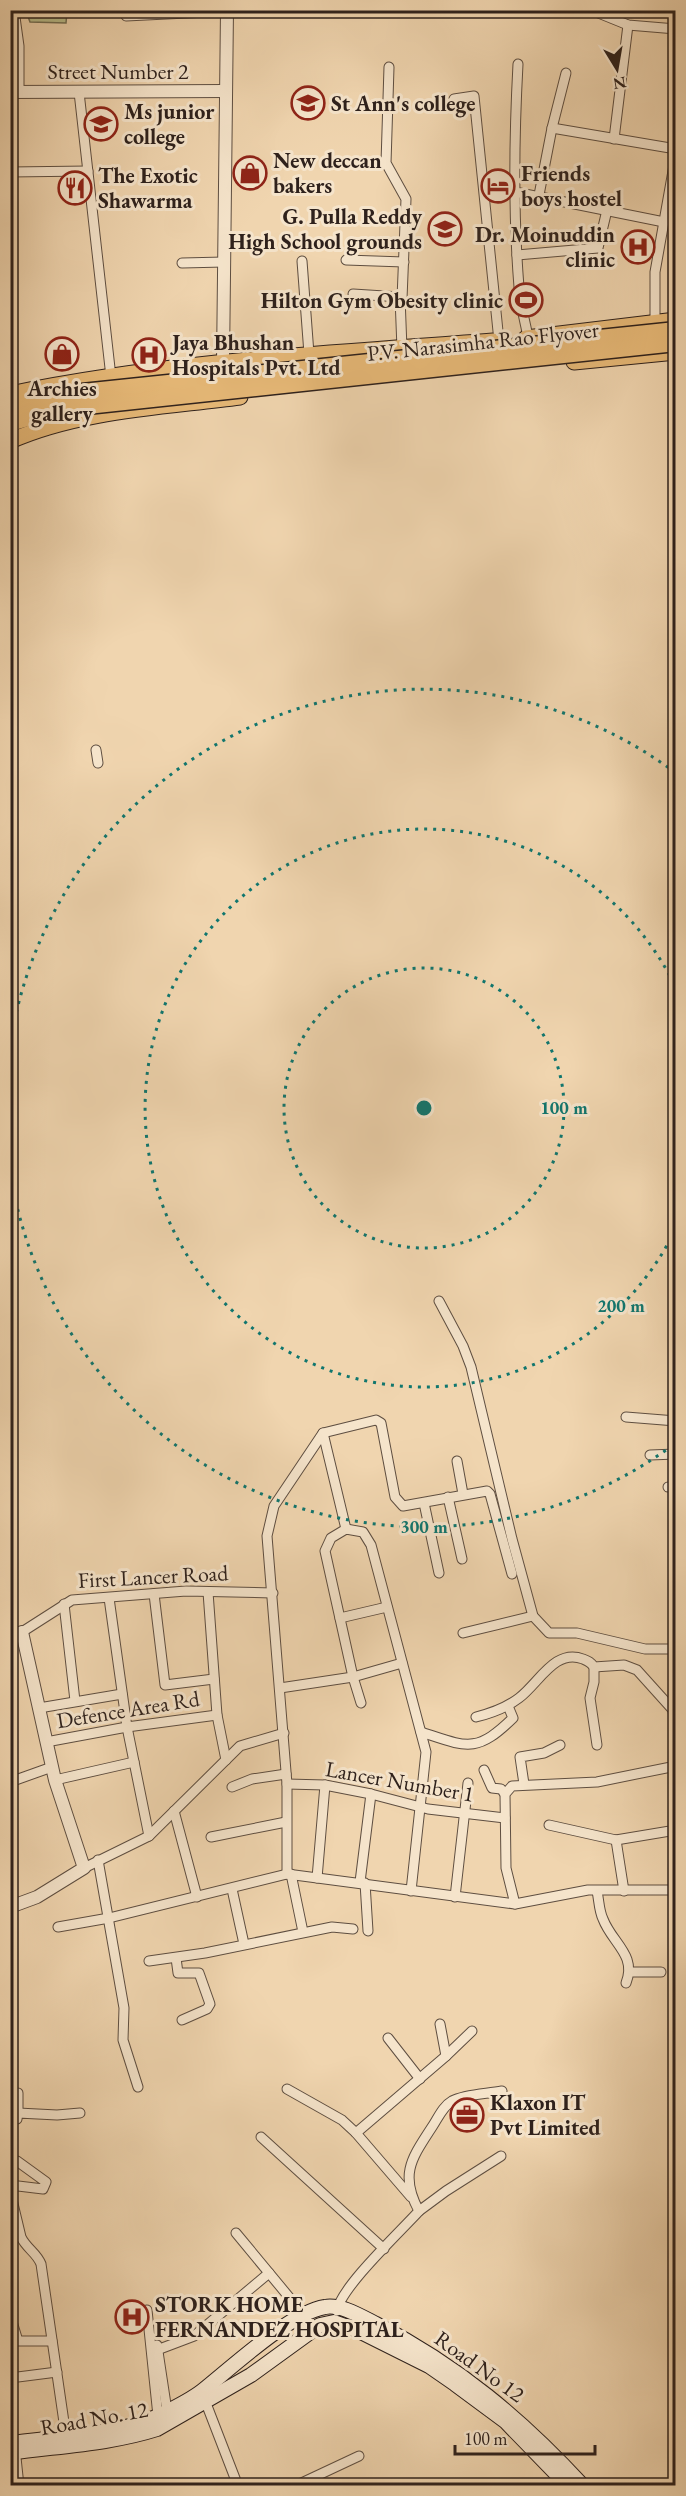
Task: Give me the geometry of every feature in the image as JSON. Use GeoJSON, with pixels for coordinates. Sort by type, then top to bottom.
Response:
{"type":"FeatureCollection","features":[{"type":"Feature","properties":{"kind":"highway"},"geometry":{"type":"LineString","coordinates":[[14,392],[64,382],[223,363],[309,354],[499,341],[675,320]]}},
{"type":"Feature","properties":{"kind":"highway","name":"P.V. Narasimha Rao Flyover"},"geometry":{"type":"LineString","coordinates":[[10,408],[45,398],[82,392],[675,330]]}},
{"type":"Feature","properties":{"kind":"highway","name":"P.V. Narasimha Rao Flyover"},"geometry":{"type":"LineString","coordinates":[[10,423],[55,410],[87,406],[675,343]]}},
{"type":"Feature","properties":{"kind":"highway"},"geometry":{"type":"LineString","coordinates":[[440,345],[442,374]]}},
{"type":"Feature","properties":{"kind":"highway"},"geometry":{"type":"LineString","coordinates":[[10,441],[31,432],[100,416],[280,392],[675,352]]}},
{"type":"Feature","properties":{"kind":"main road","name":"Road No 12"},"geometry":{"type":"LineString","coordinates":[[12,2448],[116,2428],[163,2413],[204,2396],[303,2314],[325,2307],[336,2315],[362,2317],[398,2335],[465,2377],[514,2416],[583,2486]]}},
{"type":"Feature","properties":{"kind":"main road","name":"Road No. 12"},"geometry":{"type":"LineString","coordinates":[[12,2448],[142,2434],[169,2423],[204,2396],[251,2375],[336,2315]]}},
{"type":"Feature","properties":{"kind":"main road"},"geometry":{"type":"LineString","coordinates":[[336,2315],[359,2331],[419,2361],[506,2421],[568,2486]]}},
{"type":"Feature","properties":{"kind":"street"},"geometry":{"type":"LineString","coordinates":[[14,10],[15,92]]}},
{"type":"Feature","properties":{"kind":"street"},"geometry":{"type":"LineString","coordinates":[[591,10],[628,25],[675,29]]}},
{"type":"Feature","properties":{"kind":"street"},"geometry":{"type":"LineString","coordinates":[[126,16],[227,11],[223,363]]}},
{"type":"Feature","properties":{"kind":"street"},"geometry":{"type":"LineString","coordinates":[[614,139],[628,25]]}},
{"type":"Feature","properties":{"kind":"street"},"geometry":{"type":"LineString","coordinates":[[518,64],[515,192],[517,255],[519,287],[528,338]]}},
{"type":"Feature","properties":{"kind":"street"},"geometry":{"type":"LineString","coordinates":[[389,68],[386,163],[406,199],[402,349]]}},
{"type":"Feature","properties":{"kind":"street"},"geometry":{"type":"LineString","coordinates":[[539,195],[566,73]]}},
{"type":"Feature","properties":{"kind":"street","name":"Street Number 2"},"geometry":{"type":"LineString","coordinates":[[15,92],[226,91]]}},
{"type":"Feature","properties":{"kind":"street"},"geometry":{"type":"LineString","coordinates":[[79,92],[111,377]]}},
{"type":"Feature","properties":{"kind":"street"},"geometry":{"type":"LineString","coordinates":[[454,99],[474,96],[499,341]]}},
{"type":"Feature","properties":{"kind":"street"},"geometry":{"type":"LineString","coordinates":[[552,128],[675,152],[673,182],[654,272],[655,322]]}},
{"type":"Feature","properties":{"kind":"street"},"geometry":{"type":"LineString","coordinates":[[10,172],[88,171]]}},
{"type":"Feature","properties":{"kind":"street"},"geometry":{"type":"LineString","coordinates":[[515,192],[664,222]]}},
{"type":"Feature","properties":{"kind":"street"},"geometry":{"type":"LineString","coordinates":[[517,255],[598,248],[607,210]]}},
{"type":"Feature","properties":{"kind":"street"},"geometry":{"type":"LineString","coordinates":[[346,260],[404,262]]}},
{"type":"Feature","properties":{"kind":"street"},"geometry":{"type":"LineString","coordinates":[[302,261],[309,354]]}},
{"type":"Feature","properties":{"kind":"street"},"geometry":{"type":"LineString","coordinates":[[182,263],[224,262]]}},
{"type":"Feature","properties":{"kind":"street"},"geometry":{"type":"LineString","coordinates":[[353,294],[399,296],[402,299]]}},
{"type":"Feature","properties":{"kind":"street"},"geometry":{"type":"LineString","coordinates":[[96,750],[98,763]]}},
{"type":"Feature","properties":{"kind":"street"},"geometry":{"type":"LineString","coordinates":[[439,1301],[463,1346],[471,1367],[512,1539],[534,1616],[549,1634],[577,1633],[645,1649],[675,1649]]}},
{"type":"Feature","properties":{"kind":"street"},"geometry":{"type":"LineString","coordinates":[[626,1418],[675,1422]]}},
{"type":"Feature","properties":{"kind":"street"},"geometry":{"type":"LineString","coordinates":[[303,1932],[289,1874],[286,1822],[287,1779],[267,1536],[273,1506],[323,1433],[376,1420],[381,1424],[395,1497],[403,1506],[487,1491],[490,1494],[512,1574]]}},
{"type":"Feature","properties":{"kind":"street"},"geometry":{"type":"LineString","coordinates":[[323,1433],[346,1529]]}},
{"type":"Feature","properties":{"kind":"street"},"geometry":{"type":"LineString","coordinates":[[650,1455],[675,1454]]}},
{"type":"Feature","properties":{"kind":"street"},"geometry":{"type":"LineString","coordinates":[[456,1461],[463,1494]]}},
{"type":"Feature","properties":{"kind":"street"},"geometry":{"type":"LineString","coordinates":[[448,1497],[462,1559]]}},
{"type":"Feature","properties":{"kind":"street"},"geometry":{"type":"LineString","coordinates":[[424,1503],[439,1573]]}},
{"type":"Feature","properties":{"kind":"street"},"geometry":{"type":"LineString","coordinates":[[361,1703],[325,1551],[331,1538],[346,1529],[363,1532],[371,1545],[426,1752],[411,1891]]}},
{"type":"Feature","properties":{"kind":"street","name":"First Lancer Road"},"geometry":{"type":"LineString","coordinates":[[10,1639],[72,1600],[186,1591],[273,1593]]}},
{"type":"Feature","properties":{"kind":"street"},"geometry":{"type":"LineString","coordinates":[[208,1592],[217,1715],[226,1760]]}},
{"type":"Feature","properties":{"kind":"street"},"geometry":{"type":"LineString","coordinates":[[154,1594],[165,1685],[214,1679]]}},
{"type":"Feature","properties":{"kind":"street"},"geometry":{"type":"LineString","coordinates":[[109,1598],[127,1727],[149,1836]]}},
{"type":"Feature","properties":{"kind":"street"},"geometry":{"type":"LineString","coordinates":[[64,1604],[75,1701]]}},
{"type":"Feature","properties":{"kind":"street"},"geometry":{"type":"LineString","coordinates":[[340,1618],[387,1607]]}},
{"type":"Feature","properties":{"kind":"street"},"geometry":{"type":"LineString","coordinates":[[463,1633],[534,1616]]}},
{"type":"Feature","properties":{"kind":"street"},"geometry":{"type":"LineString","coordinates":[[22,1632],[55,1780],[84,1868]]}},
{"type":"Feature","properties":{"kind":"street"},"geometry":{"type":"LineString","coordinates":[[476,1718],[508,1706],[555,1663],[566,1656],[574,1655],[592,1664],[624,1665],[637,1670],[674,1710],[675,1735]]}},
{"type":"Feature","properties":{"kind":"street"},"geometry":{"type":"LineString","coordinates":[[280,1688],[353,1677],[402,1663]]}},
{"type":"Feature","properties":{"kind":"street"},"geometry":{"type":"LineString","coordinates":[[592,1664],[594,1682],[590,1698],[597,1745]]}},
{"type":"Feature","properties":{"kind":"street"},"geometry":{"type":"LineString","coordinates":[[39,1707],[122,1694]]}},
{"type":"Feature","properties":{"kind":"street"},"geometry":{"type":"LineString","coordinates":[[422,1737],[460,1744],[477,1744],[499,1732],[513,1718],[508,1706]]}},
{"type":"Feature","properties":{"kind":"street","name":"Defence Area Rd"},"geometry":{"type":"LineString","coordinates":[[46,1742],[127,1727],[217,1715]]}},
{"type":"Feature","properties":{"kind":"street"},"geometry":{"type":"LineString","coordinates":[[10,1907],[38,1897],[98,1860],[149,1836],[240,1746],[284,1733]]}},
{"type":"Feature","properties":{"kind":"street"},"geometry":{"type":"LineString","coordinates":[[524,1784],[520,1757],[544,1753],[560,1745]]}},
{"type":"Feature","properties":{"kind":"street"},"geometry":{"type":"LineString","coordinates":[[55,1780],[134,1762]]}},
{"type":"Feature","properties":{"kind":"street"},"geometry":{"type":"LineString","coordinates":[[505,1794],[512,1786],[524,1784],[597,1782],[675,1766]]}},
{"type":"Feature","properties":{"kind":"street"},"geometry":{"type":"LineString","coordinates":[[10,1782],[52,1767]]}},
{"type":"Feature","properties":{"kind":"street"},"geometry":{"type":"LineString","coordinates":[[484,1770],[492,1788],[501,1789],[505,1794],[506,1868],[515,1904]]}},
{"type":"Feature","properties":{"kind":"street","name":"Lancer Number 1"},"geometry":{"type":"LineString","coordinates":[[232,1787],[252,1779],[287,1779],[371,1794],[421,1807],[505,1818]]}},
{"type":"Feature","properties":{"kind":"street"},"geometry":{"type":"LineString","coordinates":[[455,1897],[468,1783]]}},
{"type":"Feature","properties":{"kind":"street"},"geometry":{"type":"LineString","coordinates":[[317,1878],[325,1785]]}},
{"type":"Feature","properties":{"kind":"street"},"geometry":{"type":"LineString","coordinates":[[368,1931],[362,1882],[371,1794]]}},
{"type":"Feature","properties":{"kind":"street"},"geometry":{"type":"LineString","coordinates":[[174,1811],[197,1897]]}},
{"type":"Feature","properties":{"kind":"street"},"geometry":{"type":"LineString","coordinates":[[211,1837],[286,1822]]}},
{"type":"Feature","properties":{"kind":"street"},"geometry":{"type":"LineString","coordinates":[[549,1825],[616,1840],[675,1830]]}},
{"type":"Feature","properties":{"kind":"street"},"geometry":{"type":"LineString","coordinates":[[616,1840],[624,1891]]}},
{"type":"Feature","properties":{"kind":"street"},"geometry":{"type":"LineString","coordinates":[[98,1860],[124,2008],[123,2040],[138,2087]]}},
{"type":"Feature","properties":{"kind":"street"},"geometry":{"type":"LineString","coordinates":[[58,1927],[109,1918],[289,1874],[515,1904],[588,1890],[675,1890]]}},
{"type":"Feature","properties":{"kind":"street"},"geometry":{"type":"LineString","coordinates":[[232,1888],[243,1944]]}},
{"type":"Feature","properties":{"kind":"street"},"geometry":{"type":"LineString","coordinates":[[597,1891],[603,1920],[625,1954],[631,1972],[626,1983]]}},
{"type":"Feature","properties":{"kind":"street"},"geometry":{"type":"LineString","coordinates":[[149,1961],[176,1958],[332,1927],[353,1929]]}},
{"type":"Feature","properties":{"kind":"street"},"geometry":{"type":"LineString","coordinates":[[176,1958],[178,1973],[200,1973],[210,2004],[207,2009],[182,2020]]}},
{"type":"Feature","properties":{"kind":"street"},"geometry":{"type":"LineString","coordinates":[[631,1972],[661,1972]]}},
{"type":"Feature","properties":{"kind":"street"},"geometry":{"type":"LineString","coordinates":[[440,2024],[446,2056]]}},
{"type":"Feature","properties":{"kind":"street"},"geometry":{"type":"LineString","coordinates":[[356,2133],[472,2031]]}},
{"type":"Feature","properties":{"kind":"street"},"geometry":{"type":"LineString","coordinates":[[388,2038],[420,2079]]}},
{"type":"Feature","properties":{"kind":"street"},"geometry":{"type":"LineString","coordinates":[[287,2089],[342,2120],[412,2198],[419,2211]]}},
{"type":"Feature","properties":{"kind":"street"},"geometry":{"type":"LineString","coordinates":[[412,2198],[409,2184],[412,2159],[445,2107],[459,2099],[502,2091]]}},
{"type":"Feature","properties":{"kind":"street"},"geometry":{"type":"LineString","coordinates":[[10,2093],[18,2093],[18,2113],[16,2119],[10,2120]]}},
{"type":"Feature","properties":{"kind":"street"},"geometry":{"type":"LineString","coordinates":[[18,2113],[57,2115],[80,2113]]}},
{"type":"Feature","properties":{"kind":"street"},"geometry":{"type":"LineString","coordinates":[[261,2137],[384,2249]]}},
{"type":"Feature","properties":{"kind":"street"},"geometry":{"type":"LineString","coordinates":[[336,2315],[337,2304],[352,2283],[419,2211],[501,2156]]}},
{"type":"Feature","properties":{"kind":"street"},"geometry":{"type":"LineString","coordinates":[[10,2159],[17,2161],[46,2182],[43,2189],[10,2185]]}},
{"type":"Feature","properties":{"kind":"street"},"geometry":{"type":"LineString","coordinates":[[10,2191],[14,2218],[21,2237],[24,2244],[37,2255],[41,2264],[66,2436]]}},
{"type":"Feature","properties":{"kind":"street"},"geometry":{"type":"LineString","coordinates":[[236,2233],[303,2314]]}},
{"type":"Feature","properties":{"kind":"street"},"geometry":{"type":"LineString","coordinates":[[158,2350],[194,2336],[269,2273]]}},
{"type":"Feature","properties":{"kind":"street"},"geometry":{"type":"LineString","coordinates":[[147,2310],[163,2413]]}},
{"type":"Feature","properties":{"kind":"street"},"geometry":{"type":"LineString","coordinates":[[10,2315],[18,2342],[52,2341]]}},
{"type":"Feature","properties":{"kind":"street"},"geometry":{"type":"LineString","coordinates":[[153,2319],[163,2413]]}},
{"type":"Feature","properties":{"kind":"street"},"geometry":{"type":"LineString","coordinates":[[10,2378],[57,2372]]}},
{"type":"Feature","properties":{"kind":"street"},"geometry":{"type":"LineString","coordinates":[[204,2396],[235,2484]]}},
{"type":"Feature","properties":{"kind":"street"},"geometry":{"type":"LineString","coordinates":[[12,2448],[19,2486]]}},
{"type":"Feature","properties":{"kind":"street"},"geometry":{"type":"LineString","coordinates":[[295,2486],[359,2456]]}},
{"type":"Feature","properties":{"kind":"green space"},"geometry":{"type":"Polygon","coordinates":[[[26,11],[67,11],[66,23],[30,22],[26,11]]]}},
{"type":"Feature","properties":{"kind":"place","name":"St Ann's college"},"geometry":{"type":"Point","coordinates":[308,103]}},
{"type":"Feature","properties":{"kind":"place","name":"Ms junior college"},"geometry":{"type":"Point","coordinates":[101,124]}},
{"type":"Feature","properties":{"kind":"place","name":"New deccan bakers"},"geometry":{"type":"Point","coordinates":[250,173]}},
{"type":"Feature","properties":{"kind":"place","name":"Friends boys hostel"},"geometry":{"type":"Point","coordinates":[498,186]}},
{"type":"Feature","properties":{"kind":"place","name":"The Exotic Shawarma"},"geometry":{"type":"Point","coordinates":[75,188]}},
{"type":"Feature","properties":{"kind":"place","name":"G. Pulla Reddy High School grounds"},"geometry":{"type":"Point","coordinates":[445,229]}},
{"type":"Feature","properties":{"kind":"place","name":"Dr. Moinuddin clinic"},"geometry":{"type":"Point","coordinates":[638,247]}},
{"type":"Feature","properties":{"kind":"place","name":"Hilton Gym Obesity clinic"},"geometry":{"type":"Point","coordinates":[526,300]}},
{"type":"Feature","properties":{"kind":"place","name":"Archies gallery"},"geometry":{"type":"Point","coordinates":[62,354]}},
{"type":"Feature","properties":{"kind":"place","name":"Jaya Bhushan Hospitals Pvt. Ltd"},"geometry":{"type":"Point","coordinates":[149,355]}},
{"type":"Feature","properties":{"kind":"place","name":"Klaxon IT Pvt Limited"},"geometry":{"type":"Point","coordinates":[467,2115]}},
{"type":"Feature","properties":{"kind":"place","name":"STORK HOME FERNANDEZ HOSPITAL"},"geometry":{"type":"Point","coordinates":[132,2317]}}]}
